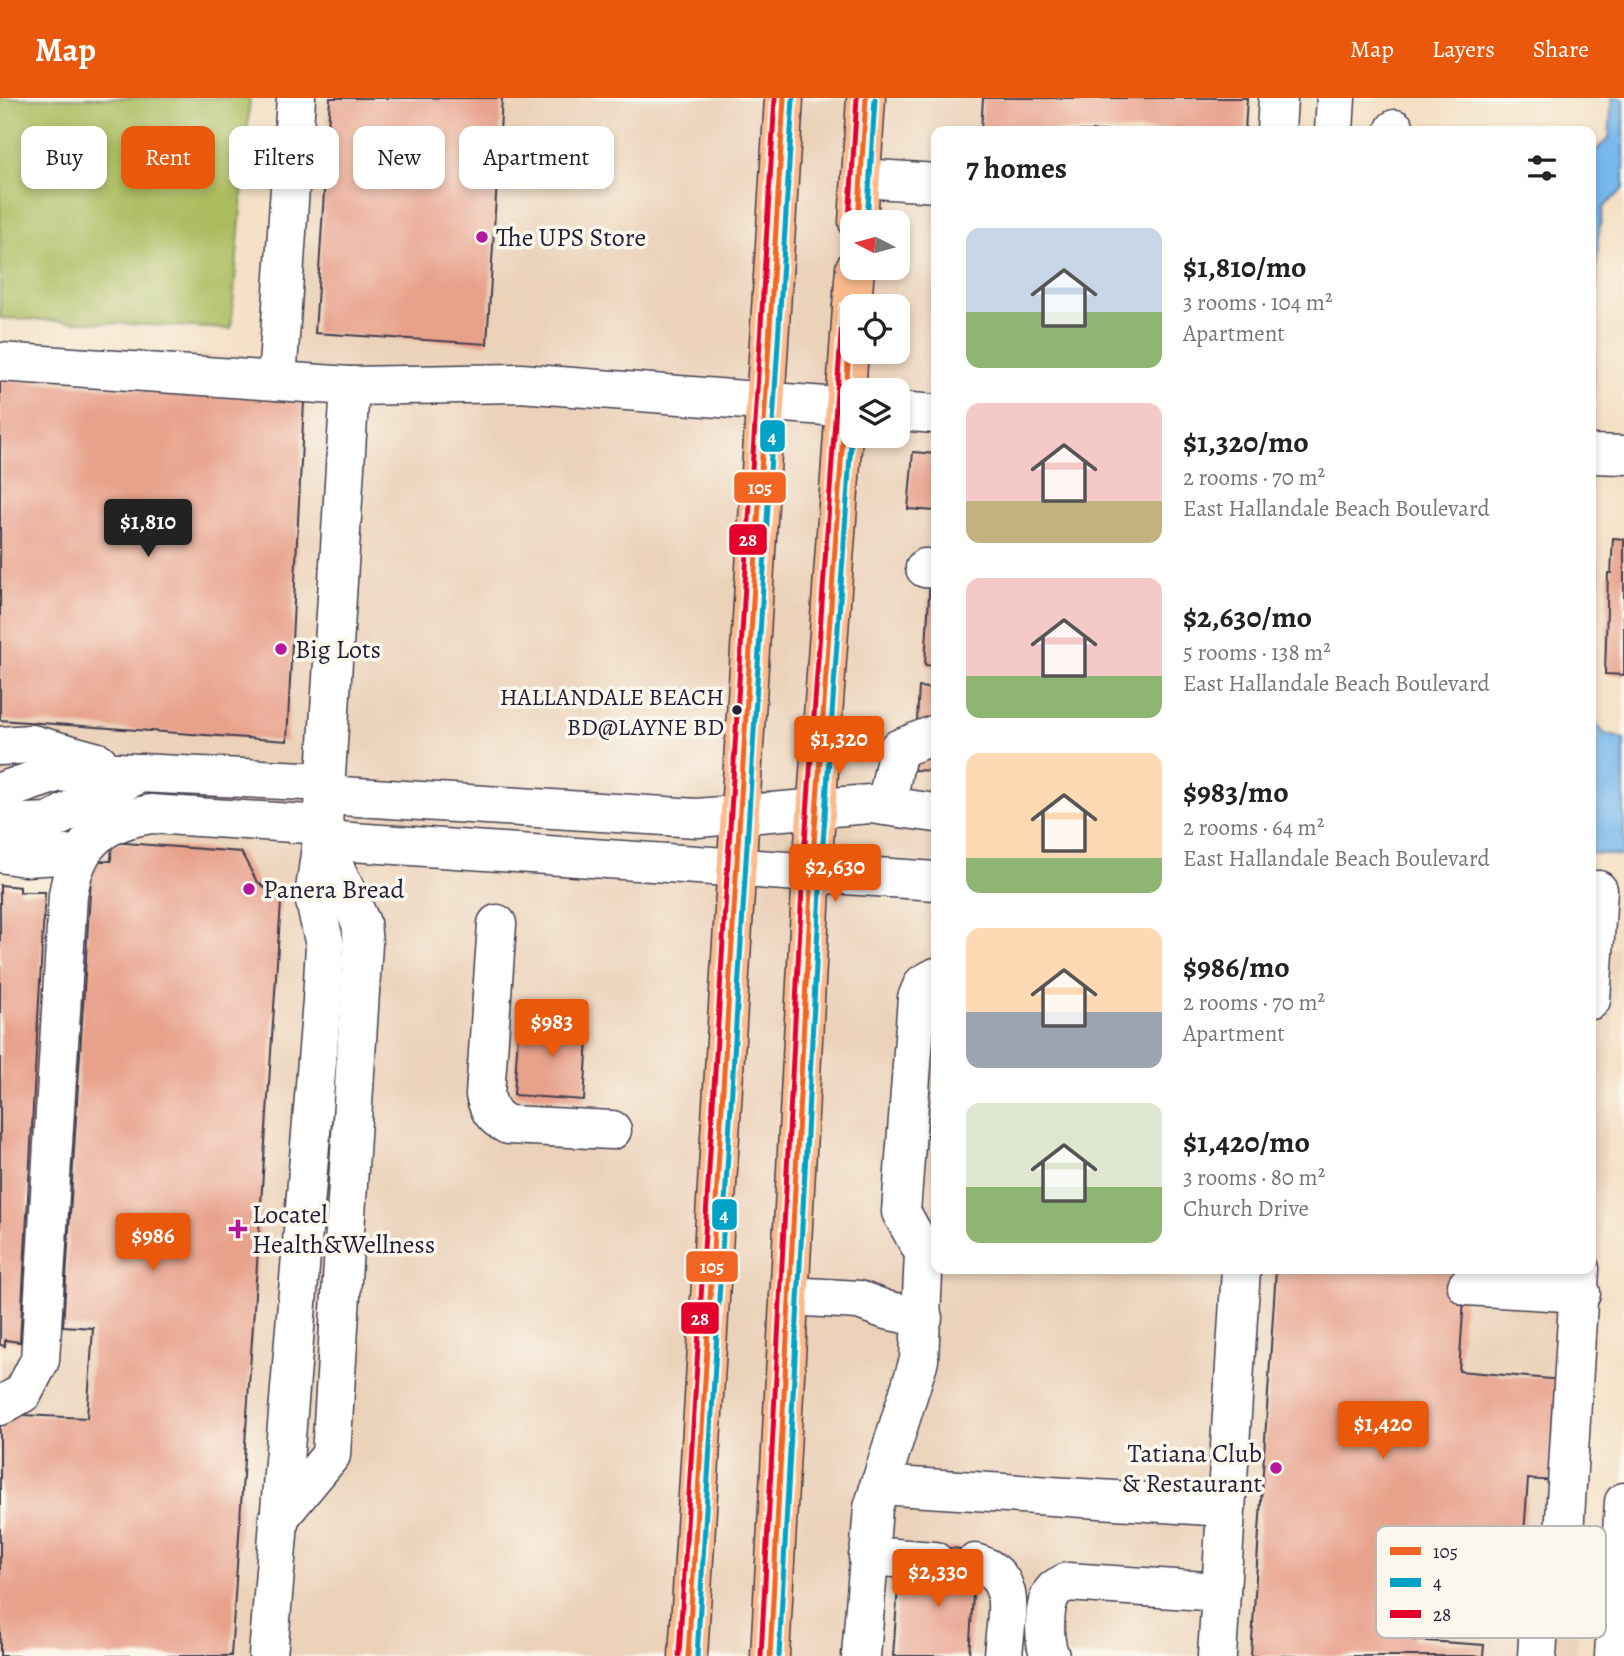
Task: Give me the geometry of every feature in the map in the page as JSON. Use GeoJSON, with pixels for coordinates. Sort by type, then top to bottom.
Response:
{"type":"FeatureCollection","features":[{"type":"Feature","properties":{"kind":"main road"},"geometry":{"type":"LineString","coordinates":[[688,1656],[784,98]]}},
{"type":"Feature","properties":{"kind":"main road"},"geometry":{"type":"LineString","coordinates":[[859,210],[866,98]]}},
{"type":"Feature","properties":{"kind":"main road"},"geometry":{"type":"LineString","coordinates":[[770,1656],[816,807],[846,448]]}},
{"type":"Feature","properties":{"kind":"street"},"geometry":{"type":"LineString","coordinates":[[277,381],[296,98]]}},
{"type":"Feature","properties":{"kind":"street"},"geometry":{"type":"LineString","coordinates":[[1276,126],[1278,98]]}},
{"type":"Feature","properties":{"kind":"street"},"geometry":{"type":"LineString","coordinates":[[1334,126],[1336,98]]}},
{"type":"Feature","properties":{"kind":"street"},"geometry":{"type":"LineString","coordinates":[[861,178],[931,183]]}},
{"type":"Feature","properties":{"kind":"street"},"geometry":{"type":"LineString","coordinates":[[0,362],[350,386],[520,383],[840,407]]}},
{"type":"Feature","properties":{"kind":"street"},"geometry":{"type":"LineString","coordinates":[[268,1656],[322,1000],[325,944],[314,897],[324,810],[350,386]]}},
{"type":"Feature","properties":{"kind":"street"},"geometry":{"type":"LineString","coordinates":[[910,412],[931,414]]}},
{"type":"Feature","properties":{"kind":"street"},"geometry":{"type":"LineString","coordinates":[[886,806],[898,749],[931,736]]}},
{"type":"Feature","properties":{"kind":"street"},"geometry":{"type":"LineString","coordinates":[[0,746],[32,744],[140,773],[324,810],[738,866],[812,871],[861,878],[931,881]]}},
{"type":"Feature","properties":{"kind":"street"},"geometry":{"type":"LineString","coordinates":[[0,792],[56,773],[140,773]]}},
{"type":"Feature","properties":{"kind":"street"},"geometry":{"type":"LineString","coordinates":[[0,824],[49,822],[140,773]]}},
{"type":"Feature","properties":{"kind":"street"},"geometry":{"type":"LineString","coordinates":[[0,1406],[23,1393],[40,1360],[68,895],[78,854],[94,836],[128,817],[151,814],[324,810],[697,818],[816,807],[886,806],[931,812]]}},
{"type":"Feature","properties":{"kind":"street"},"geometry":{"type":"LineString","coordinates":[[0,853],[25,857],[78,854]]}},
{"type":"Feature","properties":{"kind":"street"},"geometry":{"type":"LineString","coordinates":[[1596,964],[1604,907]]}},
{"type":"Feature","properties":{"kind":"street"},"geometry":{"type":"LineString","coordinates":[[497,924],[485,1096],[489,1109],[497,1119],[508,1125],[612,1130]]}},
{"type":"Feature","properties":{"kind":"street"},"geometry":{"type":"LineString","coordinates":[[861,1656],[873,1508],[919,1360],[924,1252],[901,1212],[917,998],[923,984],[931,980]]}},
{"type":"Feature","properties":{"kind":"street"},"geometry":{"type":"LineString","coordinates":[[1217,1656],[1241,1274]]}},
{"type":"Feature","properties":{"kind":"street"},"geometry":{"type":"LineString","coordinates":[[1467,1286],[1581,1281],[1559,1526]]}},
{"type":"Feature","properties":{"kind":"street"},"geometry":{"type":"LineString","coordinates":[[789,1296],[859,1300],[923,1318]]}},
{"type":"Feature","properties":{"kind":"street"},"geometry":{"type":"LineString","coordinates":[[879,1485],[1226,1507]]}},
{"type":"Feature","properties":{"kind":"street"},"geometry":{"type":"LineString","coordinates":[[1615,1656],[1624,1502]]}},
{"type":"Feature","properties":{"kind":"street"},"geometry":{"type":"LineString","coordinates":[[868,1556],[934,1561]]}},
{"type":"Feature","properties":{"kind":"street"},"geometry":{"type":"LineString","coordinates":[[975,1563],[988,1566],[1000,1576],[1007,1591],[1003,1656]]}},
{"type":"Feature","properties":{"kind":"street"},"geometry":{"type":"LineString","coordinates":[[1606,1574],[1620,1573]]}},
{"type":"Feature","properties":{"kind":"street"},"geometry":{"type":"LineString","coordinates":[[1050,1656],[1046,1646],[1048,1600],[1055,1588],[1067,1582],[1221,1592]]}},
{"type":"Feature","properties":{"kind":"street"},"geometry":{"type":"LineString","coordinates":[[1537,1656],[1538,1638]]}},
{"type":"Feature","properties":{"kind":"shaded area"},"geometry":{"type":"Polygon","coordinates":[[[279,98],[1253,98],[1251,126],[931,126],[931,1274],[1596,1274],[1596,947],[1618,949],[1583,1526],[1376,1526],[1376,1638],[1576,1638],[1575,1656],[0,1656],[0,1357],[53,1360],[83,872],[0,864],[0,342],[264,358],[274,189],[339,189],[339,126],[277,126],[279,98]]]}},
{"type":"Feature","properties":{"kind":"green space"},"geometry":{"type":"Polygon","coordinates":[[[0,98],[250,98],[248,126],[229,126],[229,189],[243,189],[231,329],[0,318],[0,98]]]}},
{"type":"Feature","properties":{"kind":"water"},"geometry":{"type":"Polygon","coordinates":[[[1612,98],[1624,98],[1624,188],[1603,208],[1598,238],[1596,293],[1596,150],[1609,138],[1612,98]]]}},
{"type":"Feature","properties":{"kind":"water"},"geometry":{"type":"Polygon","coordinates":[[[1596,724],[1605,734],[1624,739],[1624,856],[1596,853],[1596,724]]]}},
{"type":"Feature","properties":{"kind":"building"},"geometry":{"type":"Polygon","coordinates":[[[330,98],[502,98],[500,126],[459,126],[459,189],[496,189],[487,344],[315,333],[324,189],[339,189],[339,126],[328,126],[330,98]]]}},
{"type":"Feature","properties":{"kind":"building"},"geometry":{"type":"Polygon","coordinates":[[[983,98],[1247,98],[1245,126],[981,126],[983,98]]]}},
{"type":"Feature","properties":{"kind":"building"},"geometry":{"type":"Polygon","coordinates":[[[0,380],[304,402],[287,741],[0,720],[0,380]]]}},
{"type":"Feature","properties":{"kind":"building"},"geometry":{"type":"Polygon","coordinates":[[[913,452],[931,454],[931,511],[908,509],[913,452]]]}},
{"type":"Feature","properties":{"kind":"building"},"geometry":{"type":"Polygon","coordinates":[[[1613,538],[1624,539],[1624,675],[1605,674],[1608,573],[1611,573],[1613,538]]]}},
{"type":"Feature","properties":{"kind":"building"},"geometry":{"type":"Polygon","coordinates":[[[930,578],[931,578],[931,666],[925,665],[930,578]]]}},
{"type":"Feature","properties":{"kind":"building"},"geometry":{"type":"Polygon","coordinates":[[[919,687],[931,688],[931,771],[914,770],[919,687]]]}},
{"type":"Feature","properties":{"kind":"building"},"geometry":{"type":"Polygon","coordinates":[[[112,842],[241,852],[256,880],[281,902],[231,1656],[0,1656],[0,1414],[87,1418],[93,1328],[63,1326],[92,861],[111,861],[112,842]]]}},
{"type":"Feature","properties":{"kind":"building"},"geometry":{"type":"Polygon","coordinates":[[[0,885],[20,887],[20,892],[45,892],[20,1342],[5,1340],[5,1346],[0,1345],[0,885]]]}},
{"type":"Feature","properties":{"kind":"building"},"geometry":{"type":"Polygon","coordinates":[[[519,1019],[589,1024],[584,1100],[514,1095],[519,1019]]]}},
{"type":"Feature","properties":{"kind":"building"},"geometry":{"type":"Polygon","coordinates":[[[1276,1274],[1466,1274],[1459,1371],[1562,1380],[1555,1481],[1528,1479],[1525,1526],[1376,1526],[1376,1638],[1413,1638],[1484,1645],[1483,1656],[1251,1656],[1276,1274]]]}},
{"type":"Feature","properties":{"kind":"building"},"geometry":{"type":"Polygon","coordinates":[[[935,1547],[976,1550],[969,1656],[893,1656],[898,1587],[932,1590],[935,1547]]]}},
{"type":"Feature","properties":{"kind":"transit line","name":"28"},"geometry":{"type":"LineString","coordinates":[[679,1655],[775,98]]}},
{"type":"Feature","properties":{"kind":"transit line","name":"105"},"geometry":{"type":"LineString","coordinates":[[688,1656],[784,98]]}},
{"type":"Feature","properties":{"kind":"transit line","name":"28"},"geometry":{"type":"LineString","coordinates":[[850,210],[857,98]]}},
{"type":"Feature","properties":{"kind":"transit line","name":"105"},"geometry":{"type":"LineString","coordinates":[[859,210],[866,98]]}},
{"type":"Feature","properties":{"kind":"transit line","name":"4"},"geometry":{"type":"LineString","coordinates":[[697,1656],[793,99]]}},
{"type":"Feature","properties":{"kind":"transit line","name":"4"},"geometry":{"type":"LineString","coordinates":[[868,210],[875,99]]}},
{"type":"Feature","properties":{"kind":"transit line","name":"28"},"geometry":{"type":"LineString","coordinates":[[761,1656],[803,871],[840,349]]}},
{"type":"Feature","properties":{"kind":"transit line","name":"105"},"geometry":{"type":"LineString","coordinates":[[770,1656],[812,871],[848,364]]}},
{"type":"Feature","properties":{"kind":"transit line","name":"4"},"geometry":{"type":"LineString","coordinates":[[779,1656],[821,872],[851,448]]}},
{"type":"Feature","properties":{"kind":"place","name":"The UPS Store"},"geometry":{"type":"Point","coordinates":[482,237]}},
{"type":"Feature","properties":{"kind":"place","name":"Big Lots"},"geometry":{"type":"Point","coordinates":[281,649]}},
{"type":"Feature","properties":{"kind":"place","name":"HALLANDALE BEACH BD@LAYNE BD"},"geometry":{"type":"Point","coordinates":[737,710]}},
{"type":"Feature","properties":{"kind":"place","name":"Panera Bread"},"geometry":{"type":"Point","coordinates":[249,889]}},
{"type":"Feature","properties":{"kind":"place","name":"Locatel Health&Wellness"},"geometry":{"type":"Point","coordinates":[238,1229]}},
{"type":"Feature","properties":{"kind":"place","name":"Tatiana Club & Restaurant"},"geometry":{"type":"Point","coordinates":[1276,1468]}}]}
